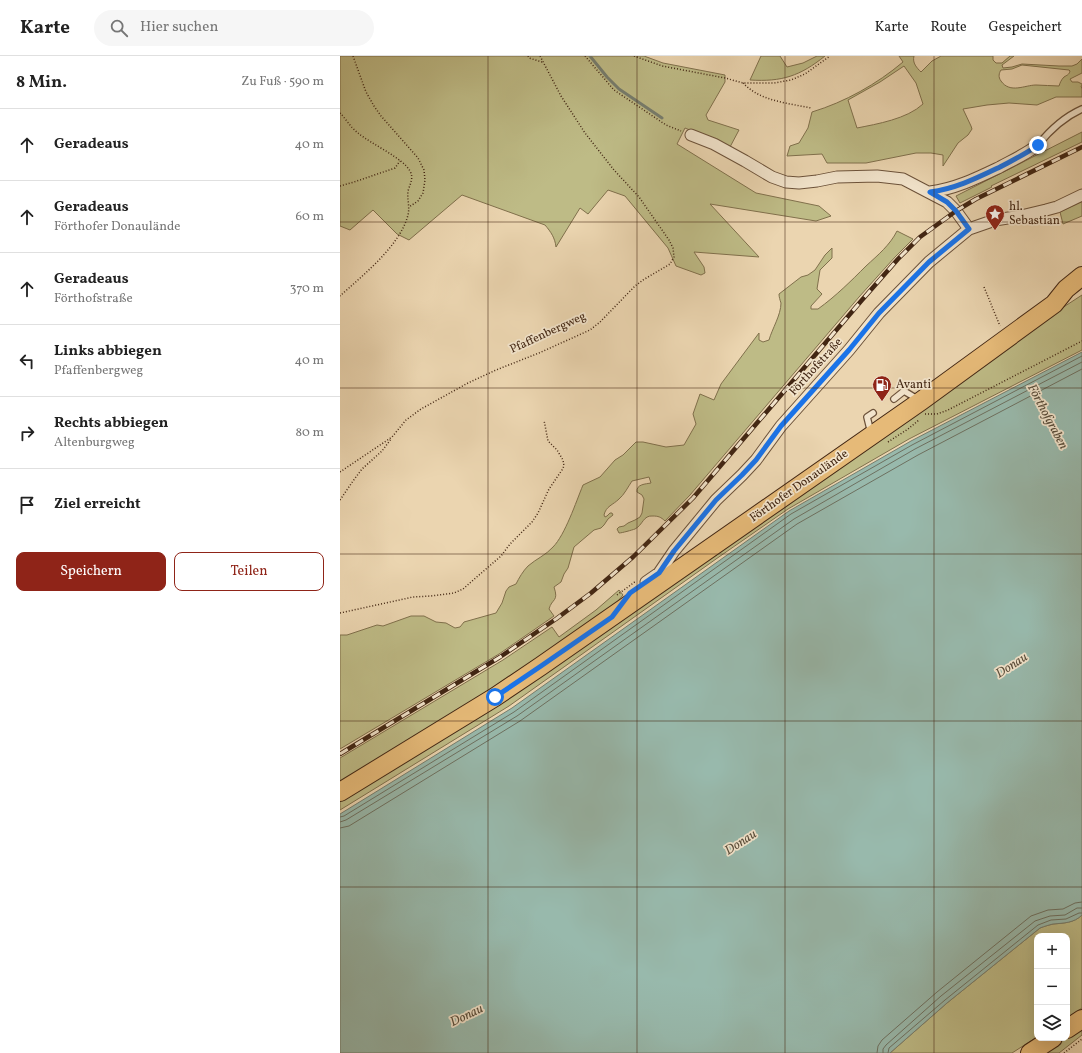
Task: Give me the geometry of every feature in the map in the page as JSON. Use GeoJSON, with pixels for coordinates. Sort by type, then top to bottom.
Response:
{"type":"FeatureCollection","features":[{"type":"Feature","properties":{"kind":"main road","name":"Förthofer Donaulände"},"geometry":{"type":"LineString","coordinates":[[340,792],[495,697],[872,435],[922,408],[1054,304],[1066,288],[1082,276]]}},
{"type":"Feature","properties":{"kind":"main road","name":"Förthofer Donaulände"},"geometry":{"type":"LineString","coordinates":[[1054,304],[1072,297],[1082,291]]}},
{"type":"Feature","properties":{"kind":"main road"},"geometry":{"type":"LineString","coordinates":[[1070,1027],[1082,1019]]}},
{"type":"Feature","properties":{"kind":"main road"},"geometry":{"type":"LineString","coordinates":[[1030,1053],[1048,1041]]}},
{"type":"Feature","properties":{"kind":"street"},"geometry":{"type":"LineString","coordinates":[[691,135],[714,144],[772,177],[786,182],[799,183],[837,177],[877,176],[903,180],[930,192],[947,202],[956,211],[969,229]]}},
{"type":"Feature","properties":{"kind":"street"},"geometry":{"type":"LineString","coordinates":[[930,192],[957,186],[987,174],[1026,154],[1038,145]]}},
{"type":"Feature","properties":{"kind":"street","name":"Förthofstraße"},"geometry":{"type":"LineString","coordinates":[[612,617],[630,593],[659,573],[674,551],[716,500],[756,460],[781,426],[849,350],[879,313],[929,262],[969,229],[996,220],[1046,210],[1082,195]]}},
{"type":"Feature","properties":{"kind":"lane"},"geometry":{"type":"LineString","coordinates":[[1038,145],[1061,121],[1082,109]]}},
{"type":"Feature","properties":{"kind":"lane"},"geometry":{"type":"LineString","coordinates":[[894,399],[904,391],[922,408]]}},
{"type":"Feature","properties":{"kind":"lane"},"geometry":{"type":"LineString","coordinates":[[872,435],[867,417],[873,413]]}},
{"type":"Feature","properties":{"kind":"path"},"geometry":{"type":"LineString","coordinates":[[353,56],[366,92],[374,106],[418,158],[424,170],[425,180],[423,193],[418,201],[409,208]]}},
{"type":"Feature","properties":{"kind":"path"},"geometry":{"type":"LineString","coordinates":[[528,56],[529,58],[542,62]]}},
{"type":"Feature","properties":{"kind":"path","name":"Pfaffenbergweg"},"geometry":{"type":"LineString","coordinates":[[340,472],[392,437],[406,420],[435,401],[496,370],[590,330],[600,322],[635,286],[670,264],[674,257],[673,248],[669,240],[639,197],[614,170],[585,133],[561,96],[540,56]]}},
{"type":"Feature","properties":{"kind":"path"},"geometry":{"type":"LineString","coordinates":[[585,56],[614,90],[666,125],[691,135]]}},
{"type":"Feature","properties":{"kind":"path"},"geometry":{"type":"LineString","coordinates":[[634,56],[662,66],[743,83],[774,83],[791,80],[805,74],[830,56]]}},
{"type":"Feature","properties":{"kind":"path"},"geometry":{"type":"LineString","coordinates":[[743,83],[749,89],[769,99],[811,108]]}},
{"type":"Feature","properties":{"kind":"path"},"geometry":{"type":"LineString","coordinates":[[340,113],[358,133],[400,161],[410,171],[412,179],[408,191],[408,215],[401,234],[387,252],[340,296]]}},
{"type":"Feature","properties":{"kind":"path"},"geometry":{"type":"LineString","coordinates":[[340,186],[395,168],[400,161]]}},
{"type":"Feature","properties":{"kind":"path"},"geometry":{"type":"LineString","coordinates":[[984,287],[998,324],[1001,328]]}},
{"type":"Feature","properties":{"kind":"path"},"geometry":{"type":"LineString","coordinates":[[922,408],[929,415],[948,410],[1082,341]]}},
{"type":"Feature","properties":{"kind":"path"},"geometry":{"type":"LineString","coordinates":[[340,613],[413,597],[454,593],[463,589],[501,556],[510,544],[532,522],[538,513],[549,489],[564,466],[563,460],[557,450],[548,441],[544,420]]}},
{"type":"Feature","properties":{"kind":"path"},"geometry":{"type":"LineString","coordinates":[[340,500],[362,469],[382,452],[392,437]]}},
{"type":"Feature","properties":{"kind":"path"},"geometry":{"type":"LineString","coordinates":[[1064,1053],[1082,1039]]}},
{"type":"Feature","properties":{"kind":"shaded area"},"geometry":{"type":"Polygon","coordinates":[[[340,56],[644,56],[663,63],[725,75],[725,82],[706,115],[708,120],[739,130],[730,147],[685,128],[677,144],[756,193],[819,206],[831,216],[816,221],[710,204],[759,257],[694,252],[704,267],[705,273],[701,275],[676,266],[668,248],[625,196],[608,190],[588,214],[580,208],[556,247],[552,235],[545,225],[462,195],[409,240],[397,234],[373,210],[350,230],[340,226],[340,56]]]}},
{"type":"Feature","properties":{"kind":"shaded area"},"geometry":{"type":"Polygon","coordinates":[[[761,56],[780,56],[787,67],[803,63],[817,56],[825,56],[799,73],[781,79],[750,80],[761,56]]]}},
{"type":"Feature","properties":{"kind":"shaded area"},"geometry":{"type":"Polygon","coordinates":[[[899,56],[914,56],[914,63],[921,72],[932,61],[941,56],[993,56],[993,60],[996,63],[1002,63],[1010,56],[1014,56],[1002,65],[1003,68],[1022,64],[1072,66],[1077,64],[1082,59],[1082,73],[1070,79],[1072,82],[1082,84],[1082,97],[1056,97],[1037,105],[1009,103],[963,109],[972,129],[968,135],[958,143],[943,166],[943,155],[931,153],[916,153],[866,163],[827,163],[822,154],[787,156],[790,146],[799,143],[808,128],[812,112],[860,92],[903,62],[899,56]],[[1022,65],[1012,69],[1001,70],[999,78],[1005,85],[1013,88],[1032,85],[1059,86],[1062,79],[1070,71],[1069,70],[1022,65]],[[904,66],[880,82],[848,100],[857,128],[882,123],[909,114],[923,104],[916,83],[904,66]]]}},
{"type":"Feature","properties":{"kind":"shaded area"},"geometry":{"type":"Polygon","coordinates":[[[1082,132],[1082,142],[991,186],[992,187],[960,203],[956,196],[1082,132]]]}},
{"type":"Feature","properties":{"kind":"shaded area"},"geometry":{"type":"Polygon","coordinates":[[[1082,201],[1082,216],[1063,224],[1060,212],[1082,201]]]}},
{"type":"Feature","properties":{"kind":"shaded area"},"geometry":{"type":"Polygon","coordinates":[[[897,231],[913,239],[859,297],[690,495],[665,521],[655,516],[650,516],[647,517],[635,529],[619,533],[617,529],[619,527],[624,526],[640,517],[644,499],[642,495],[637,492],[637,489],[642,485],[651,483],[649,477],[632,481],[623,495],[608,508],[604,515],[605,517],[612,513],[613,515],[601,528],[594,530],[574,547],[568,568],[561,582],[554,587],[556,595],[549,609],[554,616],[499,654],[340,749],[340,635],[347,635],[377,625],[383,626],[411,616],[424,616],[436,622],[446,623],[455,628],[460,627],[464,622],[496,613],[509,587],[516,584],[528,566],[553,547],[562,535],[583,485],[600,477],[615,460],[623,455],[636,442],[666,447],[684,445],[696,424],[693,414],[700,394],[714,400],[721,384],[759,333],[759,340],[763,342],[769,340],[781,308],[779,294],[801,277],[808,275],[815,270],[825,255],[832,248],[832,258],[820,270],[817,289],[822,294],[811,306],[811,309],[818,309],[831,299],[879,254],[891,241],[897,231]]]}},
{"type":"Feature","properties":{"kind":"shaded area"},"geometry":{"type":"Polygon","coordinates":[[[1082,295],[1082,350],[909,439],[788,509],[509,706],[340,810],[340,798],[1082,295]]]}},
{"type":"Feature","properties":{"kind":"shaded area"},"geometry":{"type":"Polygon","coordinates":[[[619,590],[623,595],[608,613],[340,787],[340,758],[503,660],[552,627],[559,637],[596,610],[619,590]]]}},
{"type":"Feature","properties":{"kind":"shaded area"},"geometry":{"type":"Polygon","coordinates":[[[1082,915],[1082,1008],[1070,1016],[1070,933],[1034,933],[1034,1039],[1012,1053],[890,1053],[947,1003],[1040,928],[1053,924],[1065,923],[1079,918],[1082,915]]]}},
{"type":"Feature","properties":{"kind":"shaded area"},"geometry":{"type":"Polygon","coordinates":[[[1082,1027],[1082,1035],[1059,1053],[1043,1053],[1061,1041],[1070,1041],[1070,1035],[1082,1027]]]}},
{"type":"Feature","properties":{"kind":"water","name":"Donau"},"geometry":{"type":"Polygon","coordinates":[[[1082,352],[1082,915],[1079,918],[1065,923],[1053,924],[1040,928],[947,1003],[890,1053],[340,1053],[340,814],[512,708],[789,511],[911,441],[1082,352]]]}},
{"type":"Feature","properties":{"kind":"waterway","name":"Förthofgraben"},"geometry":{"type":"LineString","coordinates":[[590,56],[619,89],[662,118]]}},
{"type":"Feature","properties":{"kind":"railway"},"geometry":{"type":"LineString","coordinates":[[340,754],[500,657],[591,593],[633,557],[693,498],[862,300],[898,259],[920,237],[956,211],[976,199],[1082,147]]}},
{"type":"Feature","properties":{"kind":"place","name":"hl. Sebastian"},"geometry":{"type":"Point","coordinates":[995,231]}},
{"type":"Feature","properties":{"kind":"place","name":"Avanti"},"geometry":{"type":"Point","coordinates":[882,402]}},
{"type":"Feature","properties":{"kind":"route"},"geometry":{"type":"LineString","coordinates":[[495,697],[612,617],[630,593],[659,573],[674,551],[716,500],[756,460],[781,426],[849,350],[879,313],[929,262],[969,229],[956,211],[947,202],[930,192],[957,186],[987,174],[1026,154],[1038,145]]}}]}
